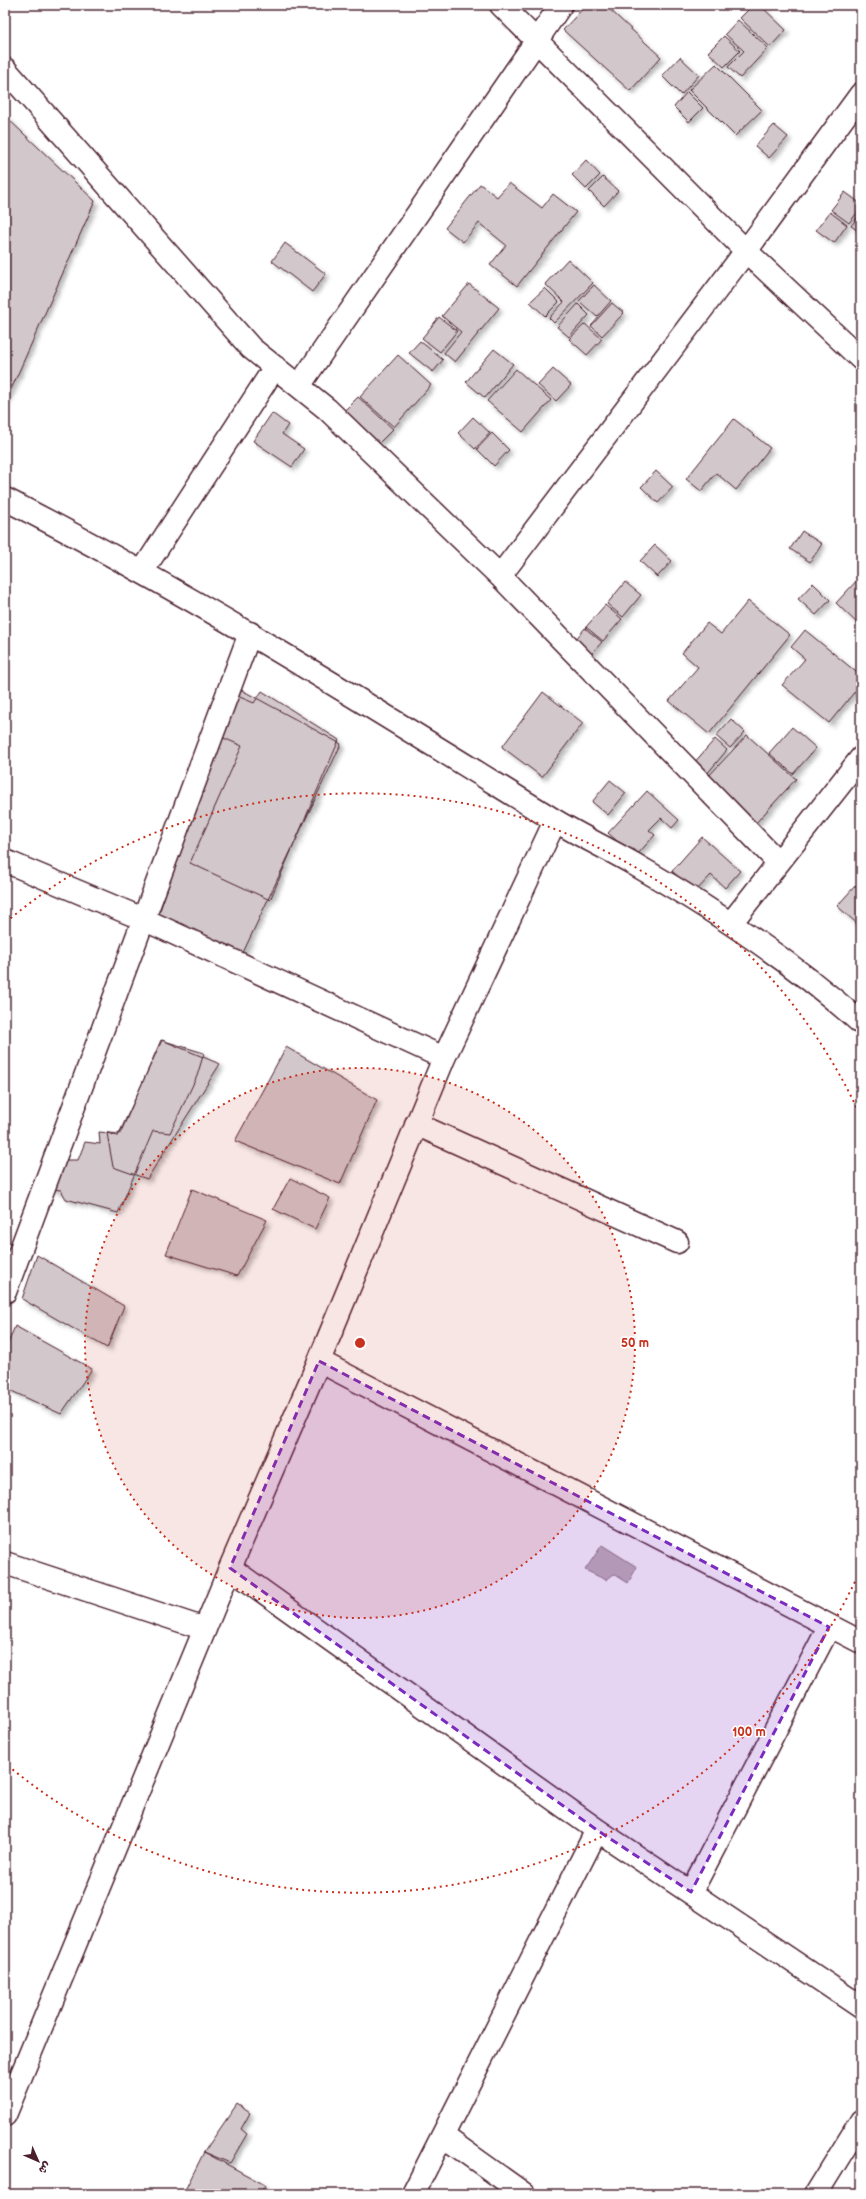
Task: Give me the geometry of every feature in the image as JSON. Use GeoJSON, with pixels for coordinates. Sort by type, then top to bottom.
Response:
{"type":"FeatureCollection","features":[{"type":"Feature","properties":{"kind":"street"},"geometry":{"type":"LineString","coordinates":[[501,5],[536,38],[746,251],[861,359]]}},
{"type":"Feature","properties":{"kind":"street"},"geometry":{"type":"LineString","coordinates":[[299,386],[536,38],[561,5]]}},
{"type":"Feature","properties":{"kind":"street"},"geometry":{"type":"LineString","coordinates":[[5,69],[227,323],[251,348],[327,409],[500,576],[778,861]]}},
{"type":"Feature","properties":{"kind":"street"},"geometry":{"type":"LineString","coordinates":[[500,576],[746,251],[861,94]]}},
{"type":"Feature","properties":{"kind":"street"},"geometry":{"type":"LineString","coordinates":[[142,572],[275,367]]}},
{"type":"Feature","properties":{"kind":"street"},"geometry":{"type":"LineString","coordinates":[[5,499],[142,572],[250,633],[555,821],[634,864],[731,923],[840,1004],[861,1023]]}},
{"type":"Feature","properties":{"kind":"street"},"geometry":{"type":"LineString","coordinates":[[5,1292],[250,633]]}},
{"type":"Feature","properties":{"kind":"street"},"geometry":{"type":"LineString","coordinates":[[731,923],[778,861],[861,758]]}},
{"type":"Feature","properties":{"kind":"street"},"geometry":{"type":"LineString","coordinates":[[5,2115],[11,2082],[319,1361],[444,1058],[555,821]]}},
{"type":"Feature","properties":{"kind":"street"},"geometry":{"type":"LineString","coordinates":[[5,861],[143,919],[444,1058]]}},
{"type":"Feature","properties":{"kind":"street"},"geometry":{"type":"LineString","coordinates":[[416,1124],[677,1242]]}},
{"type":"Feature","properties":{"kind":"street"},"geometry":{"type":"LineString","coordinates":[[319,1361],[829,1627],[861,1642]]}},
{"type":"Feature","properties":{"kind":"street"},"geometry":{"type":"LineString","coordinates":[[5,1563],[205,1630]]}},
{"type":"Feature","properties":{"kind":"street"},"geometry":{"type":"LineString","coordinates":[[230,1568],[597,1830],[861,2006]]}},
{"type":"Feature","properties":{"kind":"street"},"geometry":{"type":"LineString","coordinates":[[691,1892],[829,1627]]}},
{"type":"Feature","properties":{"kind":"street"},"geometry":{"type":"LineString","coordinates":[[413,2194],[597,1830]]}},
{"type":"Feature","properties":{"kind":"street"},"geometry":{"type":"LineString","coordinates":[[816,2194],[861,2121]]}},
{"type":"Feature","properties":{"kind":"street"},"geometry":{"type":"LineString","coordinates":[[443,2136],[524,2194]]}},
{"type":"Feature","properties":{"kind":"highlighted area"},"geometry":{"type":"Polygon","coordinates":[[[319,1361],[829,1627],[691,1892],[597,1830],[230,1568],[319,1361]]]}},
{"type":"Feature","properties":{"kind":"shaded area"},"geometry":{"type":"Polygon","coordinates":[[[602,1545],[637,1567],[628,1583],[614,1574],[606,1580],[585,1570],[602,1545]]]}},
{"type":"Feature","properties":{"kind":"building"},"geometry":{"type":"Polygon","coordinates":[[[586,5],[605,5],[661,57],[630,91],[563,30],[586,5]]]}},
{"type":"Feature","properties":{"kind":"building"},"geometry":{"type":"Polygon","coordinates":[[[753,5],[760,5],[786,30],[770,47],[740,18],[753,5]]]}},
{"type":"Feature","properties":{"kind":"building"},"geometry":{"type":"Polygon","coordinates":[[[738,20],[768,48],[740,78],[728,67],[744,51],[725,34],[738,20]]]}},
{"type":"Feature","properties":{"kind":"building"},"geometry":{"type":"Polygon","coordinates":[[[724,36],[740,51],[724,67],[708,52],[724,36]]]}},
{"type":"Feature","properties":{"kind":"building"},"geometry":{"type":"Polygon","coordinates":[[[680,57],[699,75],[681,95],[662,76],[680,57]]]}},
{"type":"Feature","properties":{"kind":"building"},"geometry":{"type":"Polygon","coordinates":[[[716,64],[762,110],[735,136],[689,90],[716,64]]]}},
{"type":"Feature","properties":{"kind":"building"},"geometry":{"type":"Polygon","coordinates":[[[687,92],[703,108],[689,122],[674,107],[687,92]]]}},
{"type":"Feature","properties":{"kind":"building"},"geometry":{"type":"Polygon","coordinates":[[[5,116],[95,201],[5,403],[5,116]]]}},
{"type":"Feature","properties":{"kind":"building"},"geometry":{"type":"Polygon","coordinates":[[[774,125],[788,137],[769,158],[755,146],[774,125]]]}},
{"type":"Feature","properties":{"kind":"building"},"geometry":{"type":"Polygon","coordinates":[[[586,160],[600,175],[586,189],[572,175],[586,160]]]}},
{"type":"Feature","properties":{"kind":"building"},"geometry":{"type":"Polygon","coordinates":[[[603,177],[618,191],[604,206],[589,191],[603,177]]]}},
{"type":"Feature","properties":{"kind":"building"},"geometry":{"type":"Polygon","coordinates":[[[509,183],[542,208],[553,194],[576,212],[517,286],[490,265],[506,245],[479,223],[463,242],[445,228],[480,184],[497,197],[509,183]]]}},
{"type":"Feature","properties":{"kind":"building"},"geometry":{"type":"Polygon","coordinates":[[[845,192],[861,204],[861,208],[849,223],[831,210],[845,192]]]}},
{"type":"Feature","properties":{"kind":"building"},"geometry":{"type":"Polygon","coordinates":[[[830,212],[847,225],[834,243],[816,230],[830,212]]]}},
{"type":"Feature","properties":{"kind":"building"},"geometry":{"type":"Polygon","coordinates":[[[861,213],[861,233],[851,226],[861,213]]]}},
{"type":"Feature","properties":{"kind":"building"},"geometry":{"type":"Polygon","coordinates":[[[285,243],[326,274],[312,292],[272,261],[285,243]]]}},
{"type":"Feature","properties":{"kind":"building"},"geometry":{"type":"Polygon","coordinates":[[[568,259],[593,283],[554,323],[549,318],[564,302],[545,284],[568,259]]]}},
{"type":"Feature","properties":{"kind":"building"},"geometry":{"type":"Polygon","coordinates":[[[469,284],[499,308],[455,362],[444,353],[461,332],[442,316],[469,284]]]}},
{"type":"Feature","properties":{"kind":"building"},"geometry":{"type":"Polygon","coordinates":[[[594,285],[611,301],[597,317],[579,301],[594,285]]]}},
{"type":"Feature","properties":{"kind":"building"},"geometry":{"type":"Polygon","coordinates":[[[545,288],[559,302],[545,316],[530,302],[545,288]]]}},
{"type":"Feature","properties":{"kind":"building"},"geometry":{"type":"Polygon","coordinates":[[[612,303],[624,313],[602,336],[591,326],[612,303]]]}},
{"type":"Feature","properties":{"kind":"building"},"geometry":{"type":"Polygon","coordinates":[[[578,304],[589,315],[569,337],[557,327],[578,304]]]}},
{"type":"Feature","properties":{"kind":"building"},"geometry":{"type":"Polygon","coordinates":[[[439,317],[457,331],[440,352],[422,338],[439,317]]]}},
{"type":"Feature","properties":{"kind":"building"},"geometry":{"type":"Polygon","coordinates":[[[585,324],[602,339],[587,355],[569,339],[585,324]]]}},
{"type":"Feature","properties":{"kind":"building"},"geometry":{"type":"Polygon","coordinates":[[[420,341],[443,360],[433,372],[409,353],[420,341]]]}},
{"type":"Feature","properties":{"kind":"building"},"geometry":{"type":"Polygon","coordinates":[[[494,349],[513,364],[485,398],[466,382],[494,349]]]}},
{"type":"Feature","properties":{"kind":"building"},"geometry":{"type":"Polygon","coordinates":[[[398,355],[431,385],[394,427],[360,397],[398,355]]]}},
{"type":"Feature","properties":{"kind":"building"},"geometry":{"type":"Polygon","coordinates":[[[516,369],[551,400],[523,432],[487,401],[516,369]]]}},
{"type":"Feature","properties":{"kind":"building"},"geometry":{"type":"Polygon","coordinates":[[[553,369],[571,385],[556,401],[538,385],[553,369]]]}},
{"type":"Feature","properties":{"kind":"building"},"geometry":{"type":"Polygon","coordinates":[[[358,397],[393,429],[379,443],[344,411],[358,397]]]}},
{"type":"Feature","properties":{"kind":"building"},"geometry":{"type":"Polygon","coordinates":[[[272,413],[288,425],[282,434],[304,449],[292,467],[253,441],[272,413]]]}},
{"type":"Feature","properties":{"kind":"building"},"geometry":{"type":"Polygon","coordinates":[[[473,417],[490,433],[475,449],[458,433],[473,417]]]}},
{"type":"Feature","properties":{"kind":"building"},"geometry":{"type":"Polygon","coordinates":[[[734,419],[770,448],[736,490],[716,473],[701,491],[686,479],[734,419]]]}},
{"type":"Feature","properties":{"kind":"building"},"geometry":{"type":"Polygon","coordinates":[[[492,433],[509,450],[494,466],[477,449],[492,433]]]}},
{"type":"Feature","properties":{"kind":"building"},"geometry":{"type":"Polygon","coordinates":[[[656,471],[673,487],[658,503],[641,487],[656,471]]]}},
{"type":"Feature","properties":{"kind":"building"},"geometry":{"type":"Polygon","coordinates":[[[802,531],[822,544],[810,562],[790,549],[802,531]]]}},
{"type":"Feature","properties":{"kind":"building"},"geometry":{"type":"Polygon","coordinates":[[[655,545],[672,561],[657,577],[640,561],[655,545]]]}},
{"type":"Feature","properties":{"kind":"building"},"geometry":{"type":"Polygon","coordinates":[[[859,578],[861,580],[861,627],[836,603],[859,578]]]}},
{"type":"Feature","properties":{"kind":"building"},"geometry":{"type":"Polygon","coordinates":[[[625,582],[641,595],[623,617],[607,604],[625,582]]]}},
{"type":"Feature","properties":{"kind":"building"},"geometry":{"type":"Polygon","coordinates":[[[813,583],[830,600],[816,615],[798,599],[813,583]]]}},
{"type":"Feature","properties":{"kind":"building"},"geometry":{"type":"Polygon","coordinates":[[[748,601],[790,635],[709,734],[669,701],[698,667],[682,653],[707,623],[721,634],[748,601]]]}},
{"type":"Feature","properties":{"kind":"building"},"geometry":{"type":"Polygon","coordinates":[[[605,605],[622,619],[603,641],[586,627],[605,605]]]}},
{"type":"Feature","properties":{"kind":"building"},"geometry":{"type":"Polygon","coordinates":[[[585,628],[602,642],[587,659],[571,645],[585,628]]]}},
{"type":"Feature","properties":{"kind":"building"},"geometry":{"type":"Polygon","coordinates":[[[805,630],[861,676],[861,684],[829,723],[782,685],[805,659],[791,647],[805,630]]]}},
{"type":"Feature","properties":{"kind":"building"},"geometry":{"type":"Polygon","coordinates":[[[236,687],[341,744],[241,957],[157,919],[236,687]]]}},
{"type":"Feature","properties":{"kind":"building"},"geometry":{"type":"Polygon","coordinates":[[[262,691],[339,740],[270,900],[190,863],[242,746],[219,736],[235,695],[254,703],[262,691]]]}},
{"type":"Feature","properties":{"kind":"building"},"geometry":{"type":"Polygon","coordinates":[[[543,692],[583,723],[542,777],[502,747],[543,692]]]}},
{"type":"Feature","properties":{"kind":"building"},"geometry":{"type":"Polygon","coordinates":[[[731,719],[745,732],[730,748],[716,736],[731,719]]]}},
{"type":"Feature","properties":{"kind":"building"},"geometry":{"type":"Polygon","coordinates":[[[792,727],[816,748],[793,774],[769,753],[792,727]]]}},
{"type":"Feature","properties":{"kind":"building"},"geometry":{"type":"Polygon","coordinates":[[[747,735],[796,779],[754,825],[705,780],[747,735]]]}},
{"type":"Feature","properties":{"kind":"building"},"geometry":{"type":"Polygon","coordinates":[[[715,739],[727,750],[706,775],[693,764],[715,739]]]}},
{"type":"Feature","properties":{"kind":"building"},"geometry":{"type":"Polygon","coordinates":[[[610,780],[626,793],[608,815],[592,802],[610,780]]]}},
{"type":"Feature","properties":{"kind":"building"},"geometry":{"type":"Polygon","coordinates":[[[647,791],[679,820],[672,828],[661,818],[649,830],[655,835],[635,857],[608,833],[647,791]]]}},
{"type":"Feature","properties":{"kind":"building"},"geometry":{"type":"Polygon","coordinates":[[[702,837],[740,871],[725,888],[711,875],[695,892],[672,871],[702,837]]]}},
{"type":"Feature","properties":{"kind":"building"},"geometry":{"type":"Polygon","coordinates":[[[855,886],[861,892],[861,927],[837,906],[855,886]]]}},
{"type":"Feature","properties":{"kind":"building"},"geometry":{"type":"Polygon","coordinates":[[[161,1040],[204,1053],[197,1076],[170,1133],[153,1131],[118,1213],[66,1199],[61,1190],[51,1189],[61,1160],[78,1160],[85,1142],[100,1144],[99,1132],[120,1134],[161,1040]]]}},
{"type":"Feature","properties":{"kind":"building"},"geometry":{"type":"Polygon","coordinates":[[[162,1040],[220,1064],[147,1179],[113,1167],[107,1133],[118,1136],[162,1040]]]}},
{"type":"Feature","properties":{"kind":"building"},"geometry":{"type":"Polygon","coordinates":[[[286,1047],[377,1100],[340,1184],[235,1141],[286,1047]]]}},
{"type":"Feature","properties":{"kind":"building"},"geometry":{"type":"Polygon","coordinates":[[[290,1178],[330,1198],[315,1229],[273,1209],[290,1178]]]}},
{"type":"Feature","properties":{"kind":"building"},"geometry":{"type":"Polygon","coordinates":[[[192,1189],[267,1220],[237,1276],[166,1254],[192,1189]]]}},
{"type":"Feature","properties":{"kind":"building"},"geometry":{"type":"Polygon","coordinates":[[[37,1255],[124,1306],[107,1348],[22,1299],[37,1255]]]}},
{"type":"Feature","properties":{"kind":"building"},"geometry":{"type":"Polygon","coordinates":[[[15,1326],[92,1369],[61,1414],[5,1388],[5,1351],[15,1326]]]}},
{"type":"Feature","properties":{"kind":"building"},"geometry":{"type":"Polygon","coordinates":[[[237,2104],[250,2113],[241,2129],[247,2134],[230,2163],[204,2152],[237,2104]]]}},
{"type":"Feature","properties":{"kind":"building"},"geometry":{"type":"Polygon","coordinates":[[[204,2152],[265,2185],[260,2194],[183,2194],[204,2152]]]}}]}
